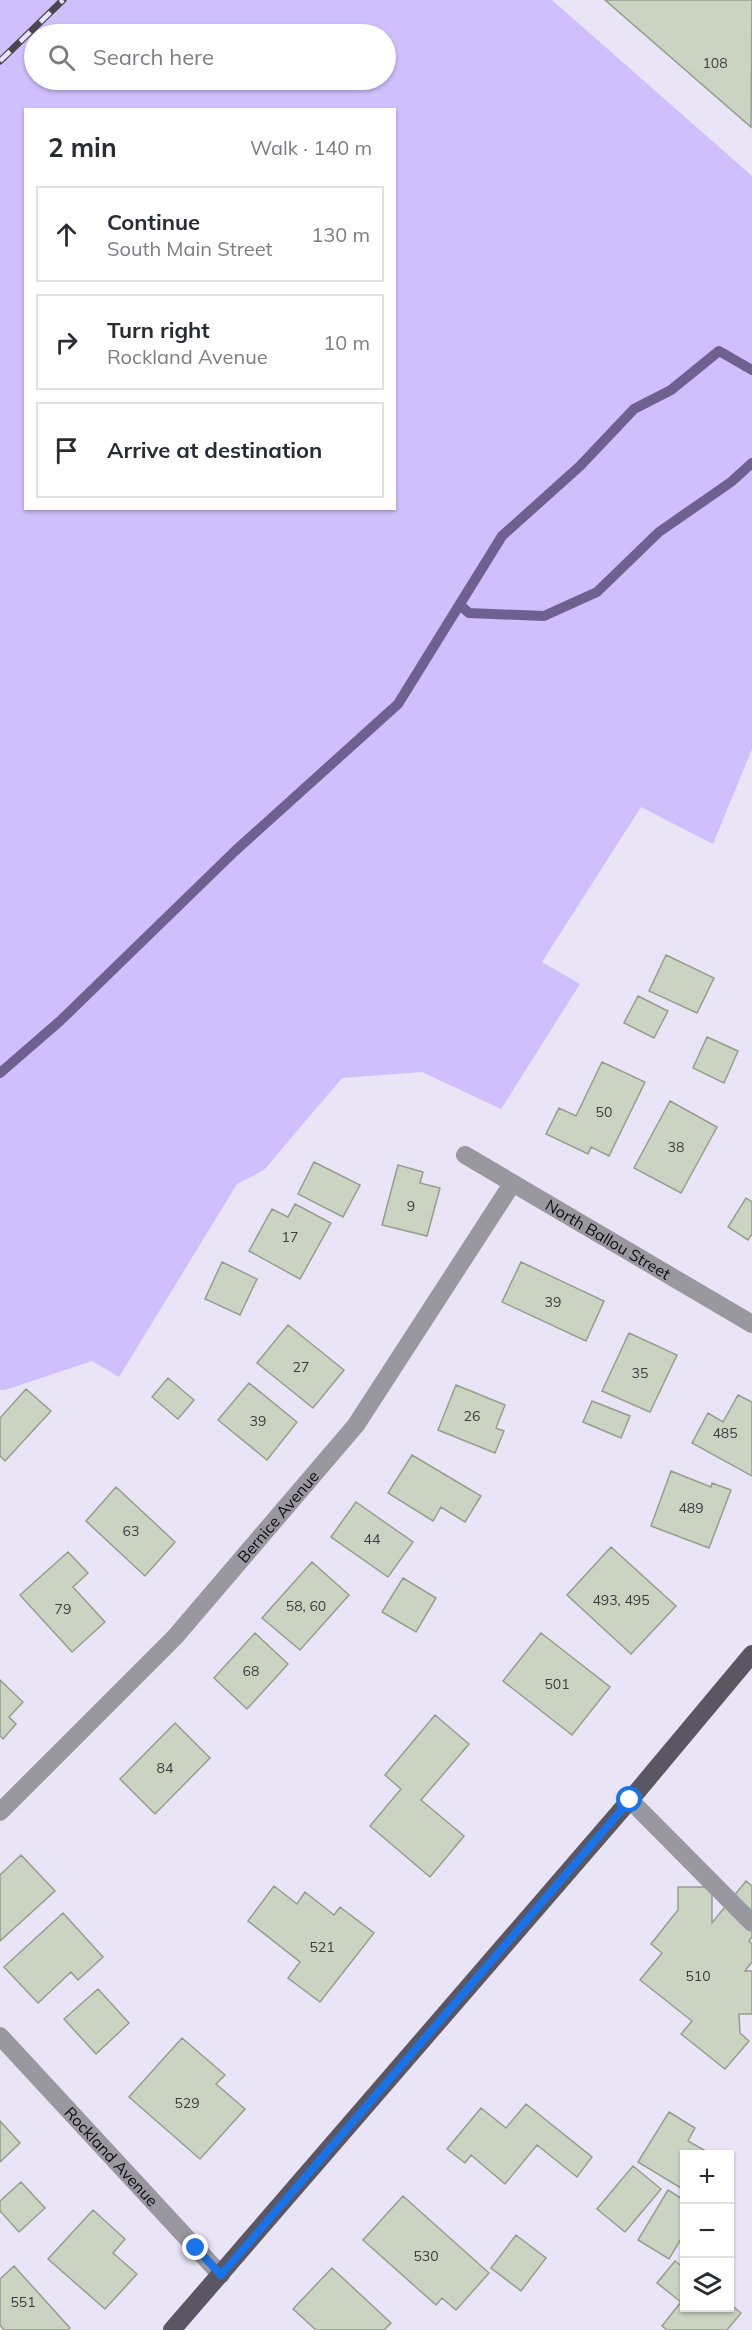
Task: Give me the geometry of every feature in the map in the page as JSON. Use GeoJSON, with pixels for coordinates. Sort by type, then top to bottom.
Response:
{"type":"FeatureCollection","features":[{"type":"Feature","properties":{"kind":"main road"},"geometry":{"type":"LineString","coordinates":[[172,2330],[630,1800],[752,1654]]}},
{"type":"Feature","properties":{"kind":"street","name":"North Ballou Street"},"geometry":{"type":"LineString","coordinates":[[465,1155],[752,1324]]}},
{"type":"Feature","properties":{"kind":"street","name":"Bernice Avenue"},"geometry":{"type":"LineString","coordinates":[[0,1812],[175,1637],[356,1425],[512,1184]]}},
{"type":"Feature","properties":{"kind":"street"},"geometry":{"type":"LineString","coordinates":[[630,1800],[752,1923]]}},
{"type":"Feature","properties":{"kind":"street","name":"Rockland Avenue"},"geometry":{"type":"LineString","coordinates":[[0,2036],[221,2275]]}},
{"type":"Feature","properties":{"kind":"shaded area"},"geometry":{"type":"Polygon","coordinates":[[[0,0],[552,0],[752,176],[752,749],[713,844],[641,807],[542,962],[580,984],[501,1109],[422,1072],[342,1078],[264,1170],[237,1184],[119,1377],[92,1361],[0,1390],[0,0]]]}},
{"type":"Feature","properties":{"kind":"building"},"geometry":{"type":"Polygon","coordinates":[[[605,0],[752,0],[751,127],[605,0]]]}},
{"type":"Feature","properties":{"kind":"building"},"geometry":{"type":"Polygon","coordinates":[[[666,955],[714,978],[697,1013],[649,991],[666,955]]]}},
{"type":"Feature","properties":{"kind":"building"},"geometry":{"type":"Polygon","coordinates":[[[638,996],[668,1011],[654,1038],[624,1023],[638,996]]]}},
{"type":"Feature","properties":{"kind":"building"},"geometry":{"type":"Polygon","coordinates":[[[707,1037],[738,1051],[724,1083],[693,1068],[707,1037]]]}},
{"type":"Feature","properties":{"kind":"building"},"geometry":{"type":"Polygon","coordinates":[[[602,1062],[645,1082],[609,1156],[591,1147],[588,1154],[546,1134],[559,1108],[576,1116],[602,1062]]]}},
{"type":"Feature","properties":{"kind":"building"},"geometry":{"type":"Polygon","coordinates":[[[670,1101],[717,1127],[681,1193],[634,1168],[670,1101]]]}},
{"type":"Feature","properties":{"kind":"building"},"geometry":{"type":"Polygon","coordinates":[[[314,1162],[360,1185],[343,1217],[298,1194],[314,1162]]]}},
{"type":"Feature","properties":{"kind":"building"},"geometry":{"type":"Polygon","coordinates":[[[398,1165],[423,1172],[420,1183],[440,1188],[427,1236],[382,1225],[398,1165]]]}},
{"type":"Feature","properties":{"kind":"building"},"geometry":{"type":"Polygon","coordinates":[[[746,1198],[752,1202],[752,1234],[748,1240],[728,1227],[746,1198]]]}},
{"type":"Feature","properties":{"kind":"building"},"geometry":{"type":"Polygon","coordinates":[[[295,1204],[331,1223],[300,1279],[249,1251],[272,1209],[288,1217],[295,1204]]]}},
{"type":"Feature","properties":{"kind":"building"},"geometry":{"type":"Polygon","coordinates":[[[222,1262],[257,1279],[240,1315],[205,1299],[222,1262]]]}},
{"type":"Feature","properties":{"kind":"building"},"geometry":{"type":"Polygon","coordinates":[[[521,1262],[604,1301],[586,1341],[502,1302],[521,1262]]]}},
{"type":"Feature","properties":{"kind":"building"},"geometry":{"type":"Polygon","coordinates":[[[288,1325],[344,1370],[313,1408],[257,1363],[288,1325]]]}},
{"type":"Feature","properties":{"kind":"building"},"geometry":{"type":"Polygon","coordinates":[[[629,1333],[677,1355],[650,1412],[602,1391],[629,1333]]]}},
{"type":"Feature","properties":{"kind":"building"},"geometry":{"type":"Polygon","coordinates":[[[168,1378],[194,1400],[178,1419],[152,1397],[168,1378]]]}},
{"type":"Feature","properties":{"kind":"building"},"geometry":{"type":"Polygon","coordinates":[[[249,1383],[297,1422],[267,1460],[218,1420],[249,1383]]]}},
{"type":"Feature","properties":{"kind":"building"},"geometry":{"type":"Polygon","coordinates":[[[456,1385],[505,1405],[496,1428],[504,1431],[495,1453],[438,1430],[456,1385]]]}},
{"type":"Feature","properties":{"kind":"building"},"geometry":{"type":"Polygon","coordinates":[[[26,1389],[51,1411],[5,1461],[0,1456],[0,1418],[26,1389]]]}},
{"type":"Feature","properties":{"kind":"building"},"geometry":{"type":"Polygon","coordinates":[[[738,1395],[752,1402],[752,1476],[692,1443],[708,1413],[723,1422],[738,1395]]]}},
{"type":"Feature","properties":{"kind":"building"},"geometry":{"type":"Polygon","coordinates":[[[592,1401],[630,1416],[621,1438],[583,1422],[592,1401]]]}},
{"type":"Feature","properties":{"kind":"building"},"geometry":{"type":"Polygon","coordinates":[[[412,1455],[481,1496],[465,1522],[441,1507],[433,1521],[388,1493],[412,1455]]]}},
{"type":"Feature","properties":{"kind":"building"},"geometry":{"type":"Polygon","coordinates":[[[671,1471],[711,1487],[712,1483],[731,1490],[709,1548],[651,1526],[671,1471]]]}},
{"type":"Feature","properties":{"kind":"building"},"geometry":{"type":"Polygon","coordinates":[[[116,1487],[175,1542],[145,1576],[86,1521],[116,1487]]]}},
{"type":"Feature","properties":{"kind":"building"},"geometry":{"type":"Polygon","coordinates":[[[356,1502],[413,1542],[388,1577],[331,1537],[356,1502]]]}},
{"type":"Feature","properties":{"kind":"building"},"geometry":{"type":"Polygon","coordinates":[[[611,1547],[676,1606],[631,1654],[567,1595],[611,1547]]]}},
{"type":"Feature","properties":{"kind":"building"},"geometry":{"type":"Polygon","coordinates":[[[68,1552],[88,1573],[73,1587],[105,1622],[72,1652],[20,1595],[68,1552]]]}},
{"type":"Feature","properties":{"kind":"building"},"geometry":{"type":"Polygon","coordinates":[[[312,1562],[349,1595],[300,1650],[262,1618],[312,1562]]]}},
{"type":"Feature","properties":{"kind":"building"},"geometry":{"type":"Polygon","coordinates":[[[403,1578],[436,1598],[416,1632],[382,1612],[403,1578]]]}},
{"type":"Feature","properties":{"kind":"building"},"geometry":{"type":"Polygon","coordinates":[[[255,1633],[288,1664],[247,1709],[214,1678],[255,1633]]]}},
{"type":"Feature","properties":{"kind":"building"},"geometry":{"type":"Polygon","coordinates":[[[541,1633],[610,1687],[572,1735],[503,1681],[541,1633]]]}},
{"type":"Feature","properties":{"kind":"building"},"geometry":{"type":"Polygon","coordinates":[[[0,1680],[23,1702],[9,1717],[16,1724],[3,1739],[0,1736],[0,1680]]]}},
{"type":"Feature","properties":{"kind":"building"},"geometry":{"type":"Polygon","coordinates":[[[435,1715],[469,1744],[421,1800],[464,1836],[430,1877],[370,1826],[401,1789],[385,1775],[435,1715]]]}},
{"type":"Feature","properties":{"kind":"building"},"geometry":{"type":"Polygon","coordinates":[[[175,1723],[210,1758],[155,1814],[120,1779],[175,1723]]]}},
{"type":"Feature","properties":{"kind":"building"},"geometry":{"type":"Polygon","coordinates":[[[21,1855],[55,1891],[0,1941],[0,1875],[21,1855]]]}},
{"type":"Feature","properties":{"kind":"building"},"geometry":{"type":"Polygon","coordinates":[[[746,1881],[752,1886],[752,1937],[749,1941],[752,1944],[752,1962],[745,1971],[752,1971],[752,2014],[739,2014],[740,2033],[749,2041],[725,2069],[681,2034],[692,2021],[640,1980],[662,1953],[651,1944],[678,1910],[678,1887],[712,1887],[712,1923],[746,1881]]]}},
{"type":"Feature","properties":{"kind":"building"},"geometry":{"type":"Polygon","coordinates":[[[274,1886],[297,1904],[305,1892],[334,1915],[340,1907],[374,1933],[320,2002],[288,1978],[300,1962],[248,1921],[274,1886]]]}},
{"type":"Feature","properties":{"kind":"building"},"geometry":{"type":"Polygon","coordinates":[[[63,1913],[103,1957],[78,1980],[71,1972],[38,2003],[4,1967],[63,1913]]]}},
{"type":"Feature","properties":{"kind":"building"},"geometry":{"type":"Polygon","coordinates":[[[98,1989],[129,2023],[96,2054],[64,2019],[98,1989]]]}},
{"type":"Feature","properties":{"kind":"building"},"geometry":{"type":"Polygon","coordinates":[[[182,2038],[225,2075],[216,2084],[245,2109],[200,2159],[129,2097],[182,2038]]]}},
{"type":"Feature","properties":{"kind":"building"},"geometry":{"type":"Polygon","coordinates":[[[526,2104],[592,2157],[577,2177],[537,2145],[505,2184],[471,2155],[465,2163],[447,2149],[481,2108],[506,2128],[526,2104]]]}},
{"type":"Feature","properties":{"kind":"building"},"geometry":{"type":"Polygon","coordinates":[[[669,2112],[695,2128],[688,2141],[704,2150],[680,2150],[680,2188],[638,2162],[669,2112]]]}},
{"type":"Feature","properties":{"kind":"building"},"geometry":{"type":"Polygon","coordinates":[[[0,2121],[20,2143],[0,2162],[0,2121]]]}},
{"type":"Feature","properties":{"kind":"building"},"geometry":{"type":"Polygon","coordinates":[[[633,2166],[661,2189],[625,2232],[597,2209],[633,2166]]]}},
{"type":"Feature","properties":{"kind":"building"},"geometry":{"type":"Polygon","coordinates":[[[21,2182],[45,2208],[19,2232],[0,2211],[0,2201],[21,2182]]]}},
{"type":"Feature","properties":{"kind":"building"},"geometry":{"type":"Polygon","coordinates":[[[668,2190],[680,2198],[680,2241],[669,2259],[638,2240],[668,2190]]]}},
{"type":"Feature","properties":{"kind":"building"},"geometry":{"type":"Polygon","coordinates":[[[403,2196],[489,2273],[456,2310],[442,2298],[436,2305],[363,2240],[403,2196]]]}},
{"type":"Feature","properties":{"kind":"building"},"geometry":{"type":"Polygon","coordinates":[[[93,2210],[125,2239],[113,2253],[137,2274],[105,2309],[48,2259],[93,2210]]]}},
{"type":"Feature","properties":{"kind":"building"},"geometry":{"type":"Polygon","coordinates":[[[516,2235],[546,2258],[521,2291],[491,2268],[516,2235]]]}},
{"type":"Feature","properties":{"kind":"building"},"geometry":{"type":"Polygon","coordinates":[[[675,2261],[680,2265],[680,2301],[657,2283],[675,2261]]]}},
{"type":"Feature","properties":{"kind":"building"},"geometry":{"type":"Polygon","coordinates":[[[14,2266],[70,2328],[68,2330],[4,2330],[0,2325],[0,2279],[14,2266]]]}},
{"type":"Feature","properties":{"kind":"building"},"geometry":{"type":"Polygon","coordinates":[[[332,2268],[391,2323],[384,2330],[316,2330],[293,2309],[332,2268]]]}},
{"type":"Feature","properties":{"kind":"building"},"geometry":{"type":"Polygon","coordinates":[[[680,2303],[680,2312],[734,2312],[734,2307],[741,2313],[727,2330],[667,2330],[662,2326],[680,2303]]]}},
{"type":"Feature","properties":{"kind":"waterway"},"geometry":{"type":"LineString","coordinates":[[0,1073],[60,1021],[235,851],[398,704],[502,536],[580,466],[634,409],[671,390],[719,351],[752,370]]}},
{"type":"Feature","properties":{"kind":"waterway"},"geometry":{"type":"LineString","coordinates":[[460,605],[469,613],[544,616],[597,592],[659,532],[731,482],[752,463]]}},
{"type":"Feature","properties":{"kind":"railway"},"geometry":{"type":"LineString","coordinates":[[38,24],[63,0]]}},
{"type":"Feature","properties":{"kind":"railway"},"geometry":{"type":"LineString","coordinates":[[0,61],[24,38]]}},
{"type":"Feature","properties":{"kind":"route"},"geometry":{"type":"LineString","coordinates":[[196,2248],[221,2275],[630,1800]]}}]}
